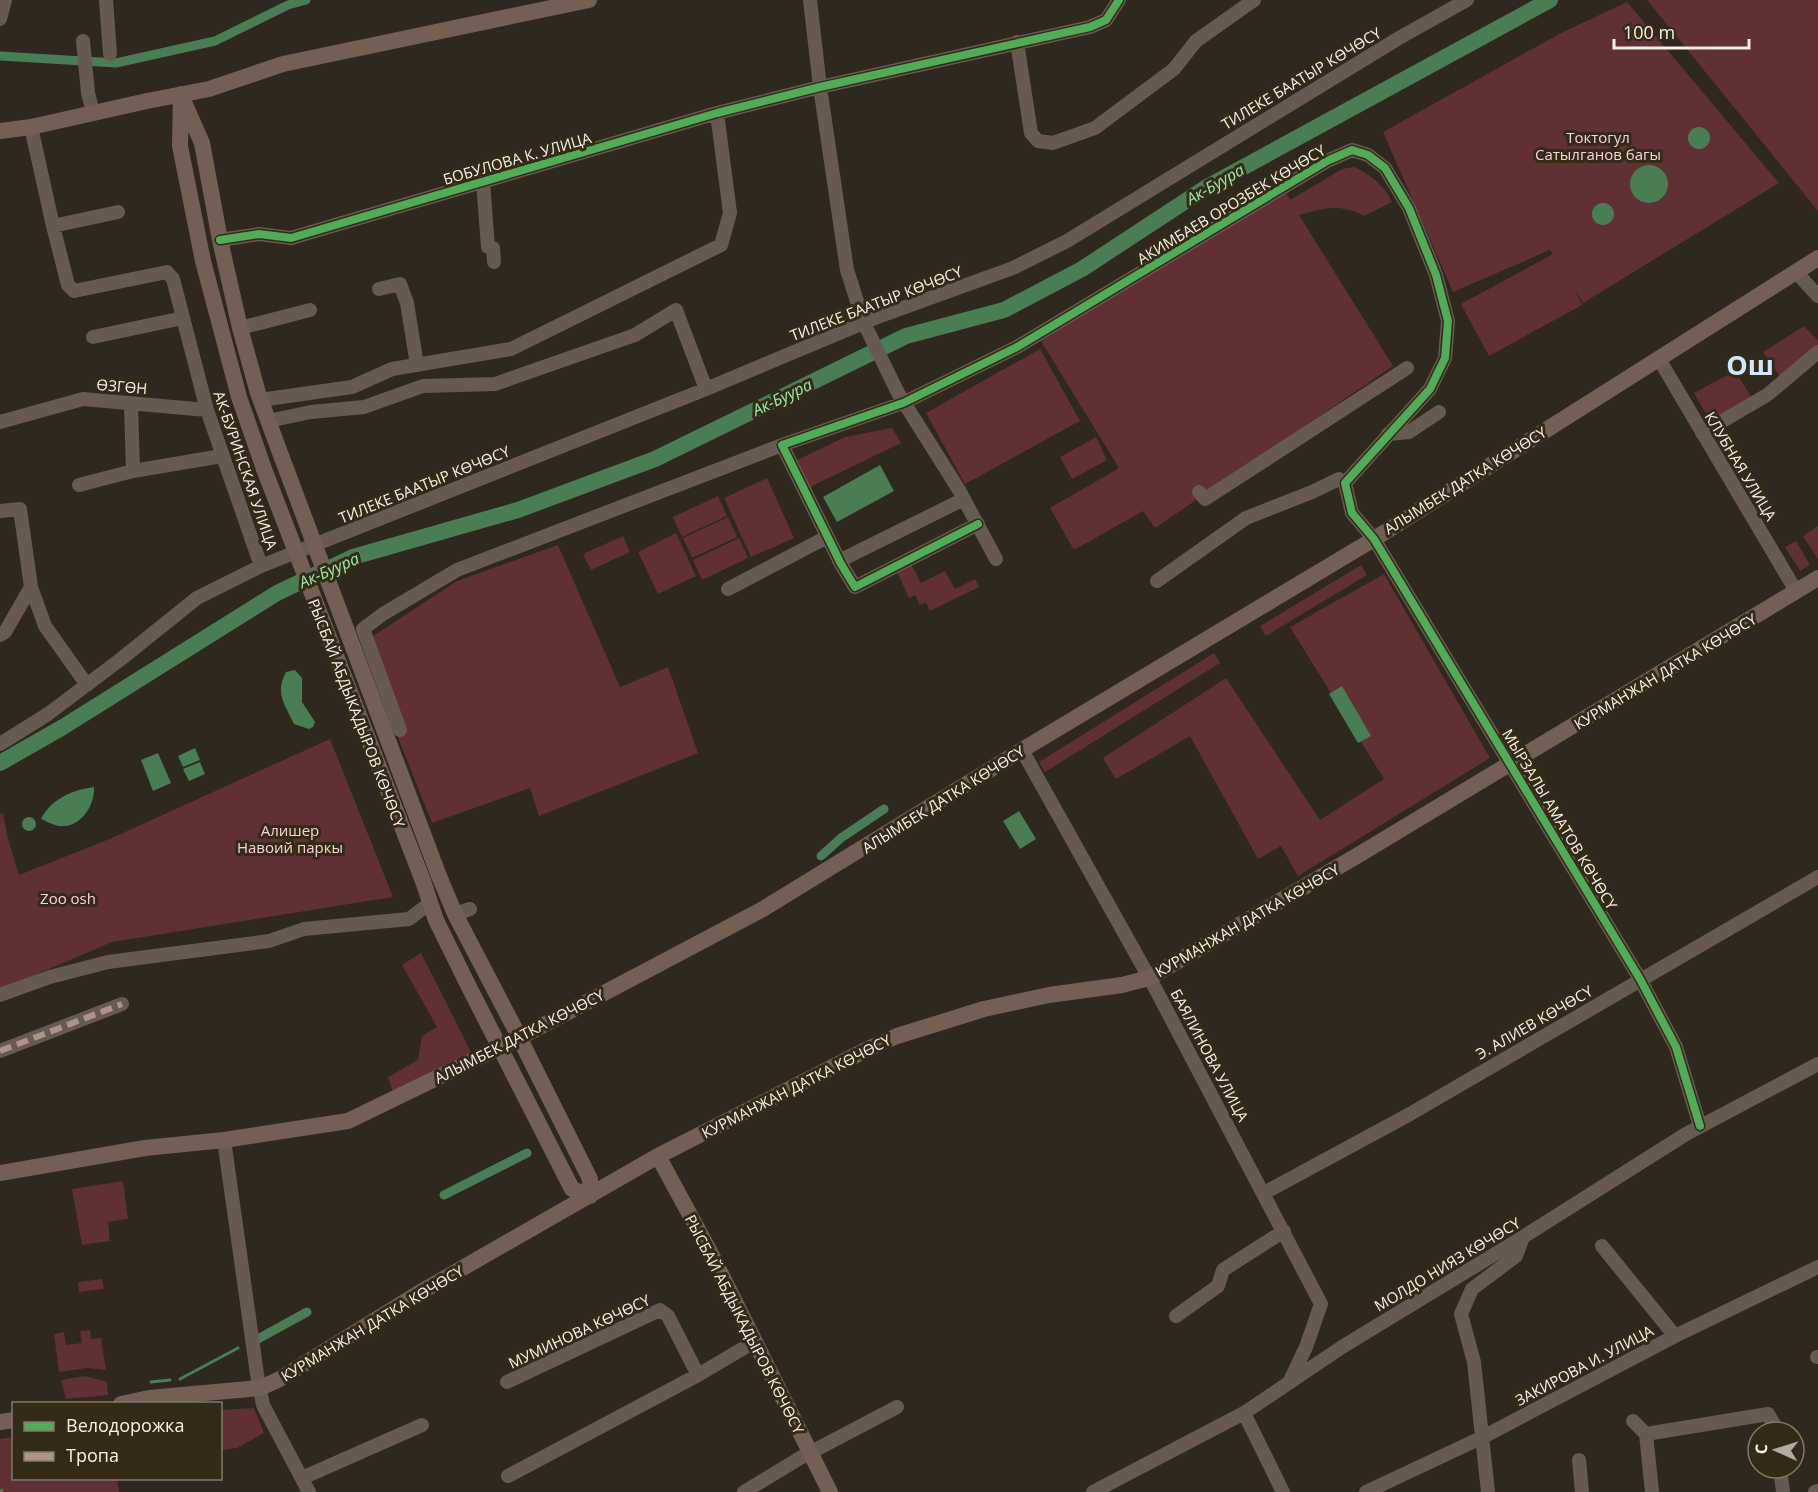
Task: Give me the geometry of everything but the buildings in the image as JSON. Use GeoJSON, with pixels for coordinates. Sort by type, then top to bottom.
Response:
{"type":"FeatureCollection","features":[{"type":"Feature","properties":{"kind":"main road"},"geometry":{"type":"LineString","coordinates":[[0,131],[31,127],[230,83],[283,63],[589,0]]}},
{"type":"Feature","properties":{"kind":"main road","name":"РЫСБАЙ АБДЫКАДЫРОВ КӨЧӨСҮ"},"geometry":{"type":"LineString","coordinates":[[180,94],[202,143],[220,240],[240,328],[260,400],[439,876],[463,912],[519,1038]]}},
{"type":"Feature","properties":{"kind":"main road","name":"РЫСБАЙ АБДЫКАДЫРОВ КӨЧӨСҮ"},"geometry":{"type":"LineString","coordinates":[[180,94],[180,146],[203,261],[239,397],[264,469],[436,920],[572,1190],[590,1196]]}},
{"type":"Feature","properties":{"kind":"main road","name":"АЛЫМБЕК ДАТКА КӨЧӨСҮ"},"geometry":{"type":"LineString","coordinates":[[0,1173],[145,1148],[224,1140],[348,1121],[519,1038],[764,909],[1374,538],[1818,258]]}},
{"type":"Feature","properties":{"kind":"main road","name":"КУРМАНЖАН ДАТКА КӨЧӨСҮ"},"geometry":{"type":"LineString","coordinates":[[130,1402],[149,1398],[260,1388],[278,1380],[419,1293],[658,1156],[897,1036],[984,1009],[1049,995],[1122,985],[1149,978],[1512,764],[1818,578]]}},
{"type":"Feature","properties":{"kind":"main road"},"geometry":{"type":"LineString","coordinates":[[519,1038],[590,1179],[590,1196]]}},
{"type":"Feature","properties":{"kind":"main road","name":"РЫСБАЙ АБДЫКАДЫРОВ КӨЧӨСҮ"},"geometry":{"type":"LineString","coordinates":[[658,1156],[830,1492]]}},
{"type":"Feature","properties":{"kind":"street"},"geometry":{"type":"LineString","coordinates":[[0,20],[5,0]]}},
{"type":"Feature","properties":{"kind":"street"},"geometry":{"type":"LineString","coordinates":[[106,0],[110,54]]}},
{"type":"Feature","properties":{"kind":"street"},"geometry":{"type":"LineString","coordinates":[[810,0],[820,87],[847,270],[864,323],[903,403],[964,499],[996,559]]}},
{"type":"Feature","properties":{"kind":"street","name":"БОБУЛОВА К. УЛИЦА"},"geometry":{"type":"LineString","coordinates":[[220,240],[259,234],[291,238],[717,114],[820,87],[1090,27],[1102,22],[1119,0]]}},
{"type":"Feature","properties":{"kind":"street"},"geometry":{"type":"LineString","coordinates":[[1017,42],[1031,133],[1038,141],[1053,142],[1095,128],[1174,69],[1196,41],[1254,0]]}},
{"type":"Feature","properties":{"kind":"street","name":"ТИЛЕКЕ БААТЫР КӨЧӨСҮ"},"geometry":{"type":"LineString","coordinates":[[261,566],[706,389],[864,323],[1013,268],[1067,241],[1462,1]]}},
{"type":"Feature","properties":{"kind":"street"},"geometry":{"type":"LineString","coordinates":[[83,41],[84,62],[93,112]]}},
{"type":"Feature","properties":{"kind":"street"},"geometry":{"type":"LineString","coordinates":[[260,400],[352,387],[392,369],[511,349],[721,245],[729,213],[717,114]]}},
{"type":"Feature","properties":{"kind":"street"},"geometry":{"type":"LineString","coordinates":[[31,127],[53,226],[118,212]]}},
{"type":"Feature","properties":{"kind":"street","name":"АКИМБАЕВ ОРОЗБЕК КӨЧӨСҮ"},"geometry":{"type":"LineString","coordinates":[[903,403],[1017,347],[1328,161],[1352,150],[1368,155],[1385,168],[1409,208],[1436,275],[1448,321],[1445,358],[1430,389],[1345,483]]}},
{"type":"Feature","properties":{"kind":"street"},"geometry":{"type":"LineString","coordinates":[[483,182],[488,247],[492,248],[494,262]]}},
{"type":"Feature","properties":{"kind":"street","name":"АК-БУРИНСКАЯ УЛИЦА"},"geometry":{"type":"LineString","coordinates":[[0,744],[48,714],[197,598],[261,566],[207,410],[173,279],[167,273],[74,291],[68,285],[53,226]]}},
{"type":"Feature","properties":{"kind":"street"},"geometry":{"type":"LineString","coordinates":[[1796,272],[1818,296]]}},
{"type":"Feature","properties":{"kind":"street"},"geometry":{"type":"LineString","coordinates":[[379,289],[400,284],[407,303],[417,365]]}},
{"type":"Feature","properties":{"kind":"street"},"geometry":{"type":"LineString","coordinates":[[240,328],[310,310]]}},
{"type":"Feature","properties":{"kind":"street"},"geometry":{"type":"LineString","coordinates":[[268,421],[311,412],[364,407],[423,386],[495,384],[635,334],[676,310],[706,389]]}},
{"type":"Feature","properties":{"kind":"street"},"geometry":{"type":"LineString","coordinates":[[93,337],[183,318]]}},
{"type":"Feature","properties":{"kind":"street"},"geometry":{"type":"LineString","coordinates":[[1702,433],[1767,396],[1818,352]]}},
{"type":"Feature","properties":{"kind":"street","name":"КЛУБНАЯ УЛИЦА"},"geometry":{"type":"LineString","coordinates":[[1659,359],[1796,591]]}},
{"type":"Feature","properties":{"kind":"street"},"geometry":{"type":"LineString","coordinates":[[1199,492],[1204,499],[1407,368]]}},
{"type":"Feature","properties":{"kind":"street","name":"ӨЗГӨН"},"geometry":{"type":"LineString","coordinates":[[0,422],[83,399],[207,410]]}},
{"type":"Feature","properties":{"kind":"street"},"geometry":{"type":"LineString","coordinates":[[400,730],[363,629],[383,614],[457,570],[782,445],[903,403]]}},
{"type":"Feature","properties":{"kind":"street"},"geometry":{"type":"LineString","coordinates":[[131,404],[133,471]]}},
{"type":"Feature","properties":{"kind":"street"},"geometry":{"type":"LineString","coordinates":[[1388,434],[1409,432],[1439,412]]}},
{"type":"Feature","properties":{"kind":"street"},"geometry":{"type":"LineString","coordinates":[[782,445],[839,561],[855,587],[978,524]]}},
{"type":"Feature","properties":{"kind":"street"},"geometry":{"type":"LineString","coordinates":[[79,485],[133,471],[222,456]]}},
{"type":"Feature","properties":{"kind":"street"},"geometry":{"type":"LineString","coordinates":[[1157,581],[1246,518],[1339,479],[1345,483],[1352,513],[1374,538]]}},
{"type":"Feature","properties":{"kind":"street"},"geometry":{"type":"LineString","coordinates":[[839,561],[964,499]]}},
{"type":"Feature","properties":{"kind":"street"},"geometry":{"type":"LineString","coordinates":[[0,512],[20,509],[31,587],[45,626],[87,685]]}},
{"type":"Feature","properties":{"kind":"street"},"geometry":{"type":"LineString","coordinates":[[728,589],[827,537]]}},
{"type":"Feature","properties":{"kind":"street","name":"МЫРЗАЛЫ АМАТОВ КӨЧӨСҮ"},"geometry":{"type":"LineString","coordinates":[[1374,538],[1640,979],[1676,1047],[1700,1126]]}},
{"type":"Feature","properties":{"kind":"street"},"geometry":{"type":"LineString","coordinates":[[0,635],[31,587]]}},
{"type":"Feature","properties":{"kind":"street","name":"БАЯЛИНОВА УЛИЦА"},"geometry":{"type":"LineString","coordinates":[[1022,750],[1149,978],[1321,1304],[1306,1347],[1288,1383]]}},
{"type":"Feature","properties":{"kind":"street","name":"Э. АЛИЕВ КӨЧӨСҮ"},"geometry":{"type":"LineString","coordinates":[[1264,1193],[1410,1114],[1818,877]]}},
{"type":"Feature","properties":{"kind":"street"},"geometry":{"type":"LineString","coordinates":[[0,995],[50,976],[108,962],[269,941],[304,929],[410,919],[430,903]]}},
{"type":"Feature","properties":{"kind":"street"},"geometry":{"type":"LineString","coordinates":[[0,1051],[122,1004]]}},
{"type":"Feature","properties":{"kind":"street","name":"МОЛДО НИЯЗ КӨЧӨСҮ"},"geometry":{"type":"LineString","coordinates":[[1093,1492],[1244,1413],[1342,1347],[1700,1126],[1818,1064]]}},
{"type":"Feature","properties":{"kind":"street"},"geometry":{"type":"LineString","coordinates":[[224,1140],[263,1405],[309,1492]]}},
{"type":"Feature","properties":{"kind":"street"},"geometry":{"type":"LineString","coordinates":[[1176,1316],[1218,1286],[1223,1270],[1284,1232]]}},
{"type":"Feature","properties":{"kind":"street"},"geometry":{"type":"LineString","coordinates":[[1488,1492],[1474,1362],[1461,1314],[1472,1288],[1516,1256],[1523,1237]]}},
{"type":"Feature","properties":{"kind":"street"},"geometry":{"type":"LineString","coordinates":[[1602,1246],[1675,1336]]}},
{"type":"Feature","properties":{"kind":"street","name":"ЗАКИРОВА И. УЛИЦА"},"geometry":{"type":"LineString","coordinates":[[1366,1492],[1483,1437],[1675,1336],[1818,1267]]}},
{"type":"Feature","properties":{"kind":"street","name":"МУМИНОВА КӨЧӨСҮ"},"geometry":{"type":"LineString","coordinates":[[507,1382],[660,1310],[668,1316],[698,1375]]}},
{"type":"Feature","properties":{"kind":"street"},"geometry":{"type":"LineString","coordinates":[[508,1476],[698,1375],[754,1342]]}},
{"type":"Feature","properties":{"kind":"street"},"geometry":{"type":"LineString","coordinates":[[744,1492],[810,1453],[897,1407]]}},
{"type":"Feature","properties":{"kind":"street"},"geometry":{"type":"LineString","coordinates":[[1244,1413],[1283,1492]]}},
{"type":"Feature","properties":{"kind":"street"},"geometry":{"type":"LineString","coordinates":[[1646,1434],[1768,1414],[1772,1420]]}},
{"type":"Feature","properties":{"kind":"street"},"geometry":{"type":"LineString","coordinates":[[1633,1421],[1646,1434],[1652,1492]]}},
{"type":"Feature","properties":{"kind":"street"},"geometry":{"type":"LineString","coordinates":[[302,1478],[422,1425]]}},
{"type":"Feature","properties":{"kind":"street"},"geometry":{"type":"LineString","coordinates":[[1579,1460],[1582,1492]]}},
{"type":"Feature","properties":{"kind":"green space"},"geometry":{"type":"Polygon","coordinates":[[[1647,0],[1818,0],[1818,211],[1647,0]]]}},
{"type":"Feature","properties":{"kind":"green space","name":"Токтогул Сатылганов багы"},"geometry":{"type":"Polygon","coordinates":[[[1627,2],[1779,183],[1583,303],[1574,288],[1582,305],[1489,356],[1461,304],[1553,254],[1550,250],[1453,292],[1383,132],[1559,34],[1627,2]]]}},
{"type":"Feature","properties":{"kind":"green space"},"geometry":{"type":"Polygon","coordinates":[[[1354,167],[1376,181],[1392,202],[1364,216],[1340,208],[1316,210],[1299,215],[1393,366],[1155,528],[1143,511],[1074,550],[1050,508],[1119,468],[1041,341],[1285,191],[1290,200],[1342,169],[1354,167]]]}},
{"type":"Feature","properties":{"kind":"green space"},"geometry":{"type":"Polygon","coordinates":[[[1804,326],[1818,340],[1818,351],[1783,381],[1763,352],[1804,326]]]}},
{"type":"Feature","properties":{"kind":"green space"},"geometry":{"type":"Polygon","coordinates":[[[1040,349],[1080,421],[965,484],[926,413],[1040,349]]]}},
{"type":"Feature","properties":{"kind":"green space"},"geometry":{"type":"Polygon","coordinates":[[[1735,371],[1754,401],[1713,426],[1694,393],[1735,371]]]}},
{"type":"Feature","properties":{"kind":"green space"},"geometry":{"type":"Polygon","coordinates":[[[892,428],[901,443],[806,489],[793,462],[845,437],[892,428]]]}},
{"type":"Feature","properties":{"kind":"green space"},"geometry":{"type":"Polygon","coordinates":[[[1096,437],[1107,460],[1072,479],[1060,457],[1096,437]]]}},
{"type":"Feature","properties":{"kind":"green space"},"geometry":{"type":"Polygon","coordinates":[[[767,478],[794,538],[751,557],[724,498],[767,478]]]}},
{"type":"Feature","properties":{"kind":"green space"},"geometry":{"type":"Polygon","coordinates":[[[718,496],[727,516],[682,537],[673,517],[718,496]]]}},
{"type":"Feature","properties":{"kind":"green space"},"geometry":{"type":"Polygon","coordinates":[[[728,517],[737,537],[692,558],[683,538],[728,517]]]}},
{"type":"Feature","properties":{"kind":"green space"},"geometry":{"type":"Polygon","coordinates":[[[1818,526],[1818,559],[1803,536],[1818,526]]]}},
{"type":"Feature","properties":{"kind":"green space"},"geometry":{"type":"Polygon","coordinates":[[[676,533],[696,576],[658,594],[638,552],[676,533]]]}},
{"type":"Feature","properties":{"kind":"green space"},"geometry":{"type":"Polygon","coordinates":[[[623,536],[630,552],[591,570],[583,554],[623,536]]]}},
{"type":"Feature","properties":{"kind":"green space"},"geometry":{"type":"Polygon","coordinates":[[[739,538],[748,558],[702,580],[693,560],[739,538]]]}},
{"type":"Feature","properties":{"kind":"green space"},"geometry":{"type":"Polygon","coordinates":[[[1796,541],[1810,565],[1800,571],[1785,547],[1796,541]]]}},
{"type":"Feature","properties":{"kind":"green space"},"geometry":{"type":"Polygon","coordinates":[[[558,545],[620,687],[668,667],[698,753],[539,816],[530,788],[432,823],[361,644],[457,581],[558,545]]]}},
{"type":"Feature","properties":{"kind":"green space"},"geometry":{"type":"Polygon","coordinates":[[[911,564],[921,583],[945,571],[955,589],[975,579],[979,587],[930,611],[926,603],[920,605],[915,595],[909,598],[897,572],[911,564]]]}},
{"type":"Feature","properties":{"kind":"green space"},"geometry":{"type":"Polygon","coordinates":[[[1361,565],[1367,575],[1266,636],[1260,626],[1361,565]]]}},
{"type":"Feature","properties":{"kind":"green space"},"geometry":{"type":"Polygon","coordinates":[[[1384,574],[1490,758],[1298,876],[1281,846],[1258,859],[1190,736],[1116,779],[1103,758],[1226,678],[1320,820],[1384,779],[1290,627],[1384,574]]]}},
{"type":"Feature","properties":{"kind":"green space"},"geometry":{"type":"Polygon","coordinates":[[[1214,653],[1220,663],[1045,772],[1039,762],[1214,653]]]}},
{"type":"Feature","properties":{"kind":"green space","name":"Алишер Навоий паркы"},"geometry":{"type":"Polygon","coordinates":[[[330,739],[393,897],[112,942],[0,990],[0,814],[3,813],[19,875],[112,838],[330,739]]]}},
{"type":"Feature","properties":{"kind":"green space"},"geometry":{"type":"Polygon","coordinates":[[[421,953],[473,1056],[393,1092],[388,1077],[418,1060],[422,1036],[437,1027],[402,965],[421,953]]]}},
{"type":"Feature","properties":{"kind":"green space"},"geometry":{"type":"Polygon","coordinates":[[[123,1181],[128,1219],[108,1222],[110,1241],[82,1245],[72,1189],[123,1181]]]}},
{"type":"Feature","properties":{"kind":"green space"},"geometry":{"type":"Polygon","coordinates":[[[102,1279],[104,1289],[79,1292],[78,1282],[102,1279]]]}},
{"type":"Feature","properties":{"kind":"green space"},"geometry":{"type":"Polygon","coordinates":[[[90,1330],[91,1339],[101,1338],[106,1370],[87,1368],[59,1372],[54,1334],[64,1332],[66,1345],[82,1343],[80,1331],[90,1330]]]}},
{"type":"Feature","properties":{"kind":"green space"},"geometry":{"type":"Polygon","coordinates":[[[85,1376],[107,1382],[108,1395],[66,1399],[61,1380],[85,1376]]]}},
{"type":"Feature","properties":{"kind":"green space"},"geometry":{"type":"Polygon","coordinates":[[[254,1408],[264,1433],[237,1448],[222,1450],[222,1410],[254,1408]]]}},
{"type":"Feature","properties":{"kind":"green space"},"geometry":{"type":"Polygon","coordinates":[[[12,1437],[12,1480],[117,1480],[119,1492],[0,1492],[0,1439],[12,1437]]]}},
{"type":"Feature","properties":{"kind":"shaded area"},"geometry":{"type":"Polygon","coordinates":[[[1699,127],[1707,130],[1710,138],[1707,146],[1699,149],[1691,146],[1688,138],[1691,130],[1699,127]]]}},
{"type":"Feature","properties":{"kind":"shaded area"},"geometry":{"type":"Polygon","coordinates":[[[1649,165],[1662,171],[1668,184],[1662,197],[1649,203],[1636,197],[1630,184],[1636,171],[1649,165]]]}},
{"type":"Feature","properties":{"kind":"shaded area"},"geometry":{"type":"Polygon","coordinates":[[[1599,203],[1607,203],[1614,210],[1614,218],[1607,225],[1599,225],[1592,218],[1592,210],[1599,203]]]}},
{"type":"Feature","properties":{"kind":"shaded area"},"geometry":{"type":"Polygon","coordinates":[[[880,465],[894,491],[837,522],[823,497],[880,465]]]}},
{"type":"Feature","properties":{"kind":"shaded area"},"geometry":{"type":"Polygon","coordinates":[[[295,670],[302,678],[302,702],[315,722],[309,729],[294,724],[282,698],[281,686],[286,672],[295,670]]]}},
{"type":"Feature","properties":{"kind":"shaded area"},"geometry":{"type":"Polygon","coordinates":[[[1342,686],[1371,736],[1358,743],[1329,694],[1342,686]]]}},
{"type":"Feature","properties":{"kind":"shaded area"},"geometry":{"type":"Polygon","coordinates":[[[195,748],[200,760],[183,767],[178,756],[195,748]]]}},
{"type":"Feature","properties":{"kind":"shaded area"},"geometry":{"type":"Polygon","coordinates":[[[158,753],[171,783],[153,791],[141,760],[158,753]]]}},
{"type":"Feature","properties":{"kind":"shaded area"},"geometry":{"type":"Polygon","coordinates":[[[200,762],[205,774],[189,781],[183,769],[200,762]]]}},
{"type":"Feature","properties":{"kind":"shaded area"},"geometry":{"type":"Polygon","coordinates":[[[94,787],[90,806],[77,822],[61,826],[41,819],[56,801],[78,790],[94,787]]]}},
{"type":"Feature","properties":{"kind":"shaded area"},"geometry":{"type":"Polygon","coordinates":[[[1019,811],[1036,839],[1020,849],[1003,821],[1019,811]]]}},
{"type":"Feature","properties":{"kind":"shaded area"},"geometry":{"type":"Polygon","coordinates":[[[26,817],[32,817],[36,824],[32,831],[26,831],[22,827],[22,821],[26,817]]]}},
{"type":"Feature","properties":{"kind":"waterway"},"geometry":{"type":"LineString","coordinates":[[0,56],[116,63],[215,41],[288,5],[306,0]]}},
{"type":"Feature","properties":{"kind":"waterway","name":"Ак-Буура"},"geometry":{"type":"LineString","coordinates":[[0,763],[63,727],[277,593],[353,557],[518,510],[655,459],[906,336],[1004,310],[1082,269],[1207,187],[1550,0]]}},
{"type":"Feature","properties":{"kind":"waterway"},"geometry":{"type":"LineString","coordinates":[[821,856],[841,838],[884,809]]}},
{"type":"Feature","properties":{"kind":"waterway"},"geometry":{"type":"LineString","coordinates":[[444,1195],[527,1153]]}},
{"type":"Feature","properties":{"kind":"waterway"},"geometry":{"type":"LineString","coordinates":[[256,1340],[307,1312]]}},
{"type":"Feature","properties":{"kind":"waterway"},"geometry":{"type":"LineString","coordinates":[[180,1379],[238,1348]]}},
{"type":"Feature","properties":{"kind":"waterway"},"geometry":{"type":"LineString","coordinates":[[151,1382],[170,1380]]}},
{"type":"Feature","properties":{"kind":"marked path"},"geometry":{"type":"LineString","coordinates":[[0,1051],[122,1004]]}},
{"type":"Feature","properties":{"kind":"cycle path"},"geometry":{"type":"LineString","coordinates":[[220,240],[259,234],[291,238],[717,113],[820,87],[1090,27],[1106,20],[1119,0]]}},
{"type":"Feature","properties":{"kind":"cycle path"},"geometry":{"type":"LineString","coordinates":[[978,524],[855,587],[841,564],[782,445],[903,403],[1017,347],[1327,161],[1352,150],[1368,155],[1385,168],[1409,208],[1436,275],[1448,321],[1445,358],[1430,389],[1345,483],[1352,513],[1374,539],[1640,979],[1676,1047],[1700,1126]]}},
{"type":"Feature","properties":{"kind":"district","name":"Ош"},"geometry":{"type":"Point","coordinates":[1750,364]}},
{"type":"Feature","properties":{"kind":"park label","name":"Zoo osh"},"geometry":{"type":"Point","coordinates":[68,898]}}]}
